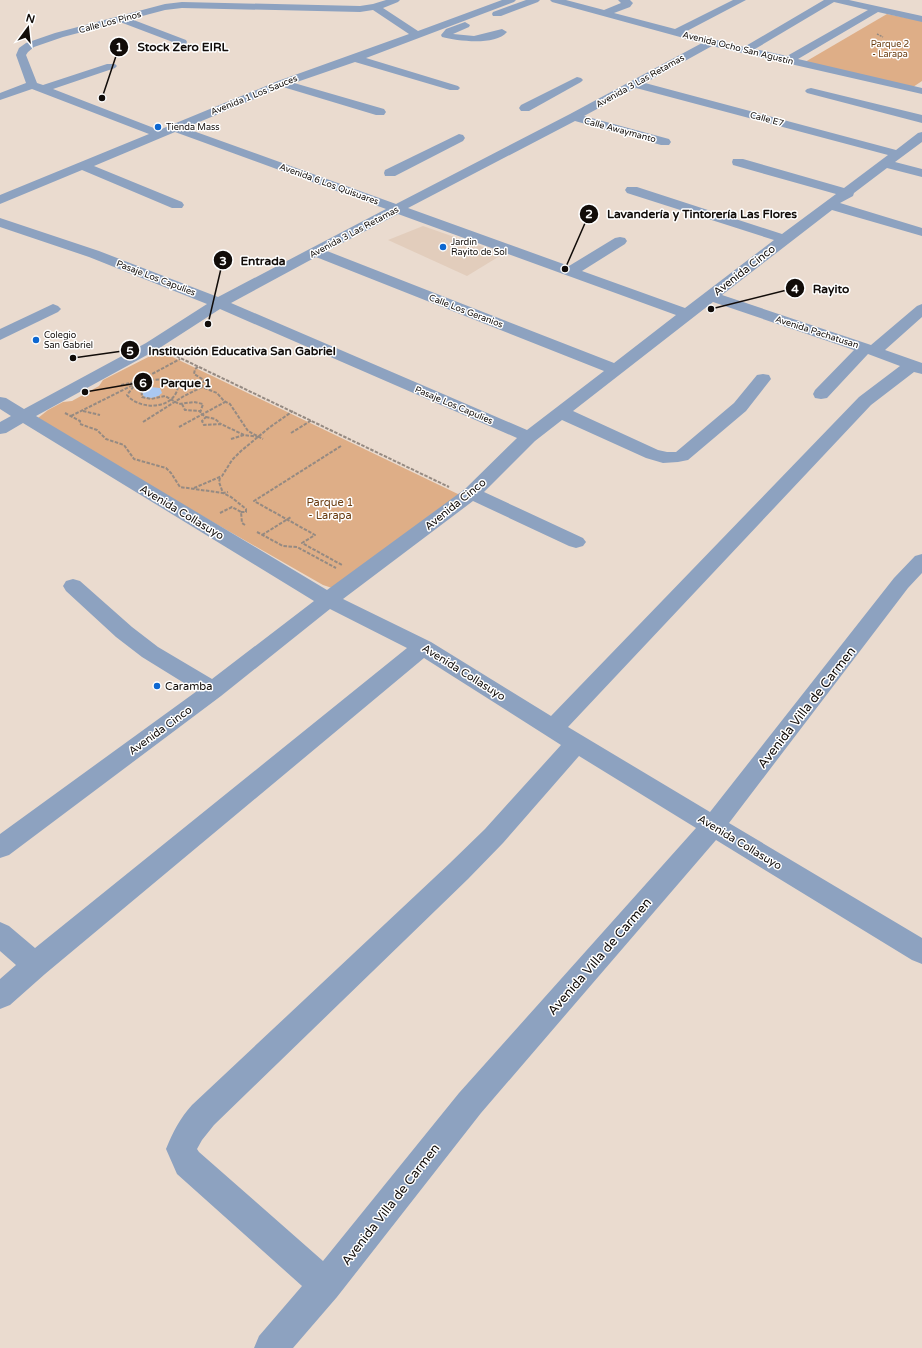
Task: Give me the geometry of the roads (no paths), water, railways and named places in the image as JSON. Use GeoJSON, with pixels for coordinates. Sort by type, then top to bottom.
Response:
{"type":"FeatureCollection","features":[{"type":"Feature","properties":{"kind":"street","name":"Calle Los Pinos"},"geometry":{"type":"LineString","coordinates":[[37,88],[21,55],[23,50],[30,45],[59,35],[165,7],[182,5],[348,9],[375,7],[396,0]]}},
{"type":"Feature","properties":{"kind":"street","name":"Avenida 1 Los Sauces"},"geometry":{"type":"LineString","coordinates":[[0,200],[282,83],[355,58],[511,0]]}},
{"type":"Feature","properties":{"kind":"street"},"geometry":{"type":"LineString","coordinates":[[502,32],[471,40],[446,35],[450,31],[535,0]]}},
{"type":"Feature","properties":{"kind":"street","name":"Avenida Ocho San Agustín"},"geometry":{"type":"LineString","coordinates":[[555,0],[711,42],[921,90]]}},
{"type":"Feature","properties":{"kind":"street"},"geometry":{"type":"LineString","coordinates":[[605,13],[626,5],[628,2],[622,0]]}},
{"type":"Feature","properties":{"kind":"street"},"geometry":{"type":"LineString","coordinates":[[676,33],[741,0]]}},
{"type":"Feature","properties":{"kind":"street"},"geometry":{"type":"LineString","coordinates":[[746,50],[838,0],[922,19]]}},
{"type":"Feature","properties":{"kind":"street"},"geometry":{"type":"LineString","coordinates":[[150,2],[165,7]]}},
{"type":"Feature","properties":{"kind":"street"},"geometry":{"type":"LineString","coordinates":[[375,7],[417,35]]}},
{"type":"Feature","properties":{"kind":"street"},"geometry":{"type":"LineString","coordinates":[[788,60],[877,9]]}},
{"type":"Feature","properties":{"kind":"street"},"geometry":{"type":"LineString","coordinates":[[122,19],[182,42]]}},
{"type":"Feature","properties":{"kind":"street","name":"Avenida 3 Las Retamas"},"geometry":{"type":"LineString","coordinates":[[0,429],[152,346],[219,303],[595,106],[711,42]]}},
{"type":"Feature","properties":{"kind":"street"},"geometry":{"type":"LineString","coordinates":[[355,58],[454,88]]}},
{"type":"Feature","properties":{"kind":"street"},"geometry":{"type":"LineString","coordinates":[[0,97],[37,88],[111,66]]}},
{"type":"Feature","properties":{"kind":"street"},"geometry":{"type":"LineString","coordinates":[[525,108],[577,80]]}},
{"type":"Feature","properties":{"kind":"street"},"geometry":{"type":"LineString","coordinates":[[282,83],[380,112]]}},
{"type":"Feature","properties":{"kind":"street","name":"Calle E7"},"geometry":{"type":"LineString","coordinates":[[636,84],[892,159]]}},
{"type":"Feature","properties":{"kind":"street"},"geometry":{"type":"LineString","coordinates":[[37,88],[160,134]]}},
{"type":"Feature","properties":{"kind":"street"},"geometry":{"type":"LineString","coordinates":[[811,91],[922,119]]}},
{"type":"Feature","properties":{"kind":"street"},"geometry":{"type":"LineString","coordinates":[[550,94],[564,98]]}},
{"type":"Feature","properties":{"kind":"street"},"geometry":{"type":"LineString","coordinates":[[578,102],[595,106]]}},
{"type":"Feature","properties":{"kind":"street","name":"Calle Awaymanto"},"geometry":{"type":"LineString","coordinates":[[574,117],[665,142]]}},
{"type":"Feature","properties":{"kind":"street","name":"Avenida 6 Los Quisuares"},"geometry":{"type":"LineString","coordinates":[[175,128],[687,314]]}},
{"type":"Feature","properties":{"kind":"street","name":"Avenida Cinco"},"geometry":{"type":"LineString","coordinates":[[0,848],[213,690],[328,600],[472,492],[529,437],[562,413],[784,239],[832,205],[922,136]]}},
{"type":"Feature","properties":{"kind":"street"},"geometry":{"type":"LineString","coordinates":[[390,173],[459,138]]}},
{"type":"Feature","properties":{"kind":"street"},"geometry":{"type":"LineString","coordinates":[[430,153],[445,158]]}},
{"type":"Feature","properties":{"kind":"street"},"geometry":{"type":"LineString","coordinates":[[892,159],[922,169]]}},
{"type":"Feature","properties":{"kind":"street"},"geometry":{"type":"LineString","coordinates":[[892,159],[922,174]]}},
{"type":"Feature","properties":{"kind":"street"},"geometry":{"type":"LineString","coordinates":[[738,162],[848,193]]}},
{"type":"Feature","properties":{"kind":"street"},"geometry":{"type":"LineString","coordinates":[[460,164],[474,169]]}},
{"type":"Feature","properties":{"kind":"street"},"geometry":{"type":"LineString","coordinates":[[83,166],[177,204]]}},
{"type":"Feature","properties":{"kind":"street"},"geometry":{"type":"LineString","coordinates":[[632,190],[784,239]]}},
{"type":"Feature","properties":{"kind":"street"},"geometry":{"type":"LineString","coordinates":[[832,205],[922,232]]}},
{"type":"Feature","properties":{"kind":"street","name":"Pasaje Los Capulies"},"geometry":{"type":"LineString","coordinates":[[0,222],[94,254],[219,303],[529,437]]}},
{"type":"Feature","properties":{"kind":"street"},"geometry":{"type":"LineString","coordinates":[[570,272],[620,241]]}},
{"type":"Feature","properties":{"kind":"street","name":"Calle Los Geranios"},"geometry":{"type":"LineString","coordinates":[[316,252],[616,370]]}},
{"type":"Feature","properties":{"kind":"street","name":"Avenida Pachatusan"},"geometry":{"type":"LineString","coordinates":[[711,296],[870,349],[917,367]]}},
{"type":"Feature","properties":{"kind":"street"},"geometry":{"type":"LineString","coordinates":[[0,335],[53,309]]}},
{"type":"Feature","properties":{"kind":"street"},"geometry":{"type":"LineString","coordinates":[[821,394],[870,349],[922,309]]}},
{"type":"Feature","properties":{"kind":"street"},"geometry":{"type":"LineString","coordinates":[[553,728],[865,401],[917,367]]}},
{"type":"Feature","properties":{"kind":"street"},"geometry":{"type":"LineString","coordinates":[[562,413],[652,454],[663,458],[673,458],[682,456],[740,407],[763,379]]}},
{"type":"Feature","properties":{"kind":"street","name":"Avenida Collasuyo"},"geometry":{"type":"LineString","coordinates":[[0,402],[328,600],[423,647],[576,743],[922,952]]}},
{"type":"Feature","properties":{"kind":"street"},"geometry":{"type":"LineString","coordinates":[[472,492],[576,542]]}},
{"type":"Feature","properties":{"kind":"street","name":"Avenida Villa de Carmen"},"geometry":{"type":"LineString","coordinates":[[271,1348],[325,1285],[470,1103],[713,826],[901,583],[922,561]]}},
{"type":"Feature","properties":{"kind":"street"},"geometry":{"type":"LineString","coordinates":[[73,586],[124,632],[150,652],[213,690]]}},
{"type":"Feature","properties":{"kind":"street"},"geometry":{"type":"LineString","coordinates":[[0,996],[35,965],[423,647]]}},
{"type":"Feature","properties":{"kind":"street"},"geometry":{"type":"LineString","coordinates":[[325,1285],[188,1163],[181,1149],[190,1129],[494,836],[576,743]]}},
{"type":"Feature","properties":{"kind":"street"},"geometry":{"type":"LineString","coordinates":[[0,934],[35,965]]}},
{"type":"Feature","properties":{"kind":"water"},"geometry":{"type":"Polygon","coordinates":[[[150,387],[160,388],[162,393],[153,398],[144,397],[142,392],[150,387]]]}},
{"type":"Feature","properties":{"kind":"place","name":"Stock Zero EIRL"},"geometry":{"type":"Point","coordinates":[102,98]}},
{"type":"Feature","properties":{"kind":"place","name":"Tienda Mass"},"geometry":{"type":"Point","coordinates":[158,127]}},
{"type":"Feature","properties":{"kind":"place","name":"Jardin Rayito de Sol"},"geometry":{"type":"Point","coordinates":[443,247]}},
{"type":"Feature","properties":{"kind":"place","name":"Lavandería y Tintorería Las Flores"},"geometry":{"type":"Point","coordinates":[565,269]}},
{"type":"Feature","properties":{"kind":"place","name":"Rayito"},"geometry":{"type":"Point","coordinates":[711,309]}},
{"type":"Feature","properties":{"kind":"place","name":"Entrada"},"geometry":{"type":"Point","coordinates":[208,324]}},
{"type":"Feature","properties":{"kind":"place","name":"Colegio San Gabriel"},"geometry":{"type":"Point","coordinates":[36,340]}},
{"type":"Feature","properties":{"kind":"place","name":"Institución Educativa San Gabriel"},"geometry":{"type":"Point","coordinates":[73,358]}},
{"type":"Feature","properties":{"kind":"place","name":"Parque 1"},"geometry":{"type":"Point","coordinates":[85,392]}},
{"type":"Feature","properties":{"kind":"place","name":"Caramba"},"geometry":{"type":"Point","coordinates":[157,686]}},
{"type":"Feature","properties":{"kind":"park label","name":"Parque 2 - Larapa"},"geometry":{"type":"Point","coordinates":[890,50]}},
{"type":"Feature","properties":{"kind":"park label","name":"Parque 1 - Larapa"},"geometry":{"type":"Point","coordinates":[330,508]}}]}
